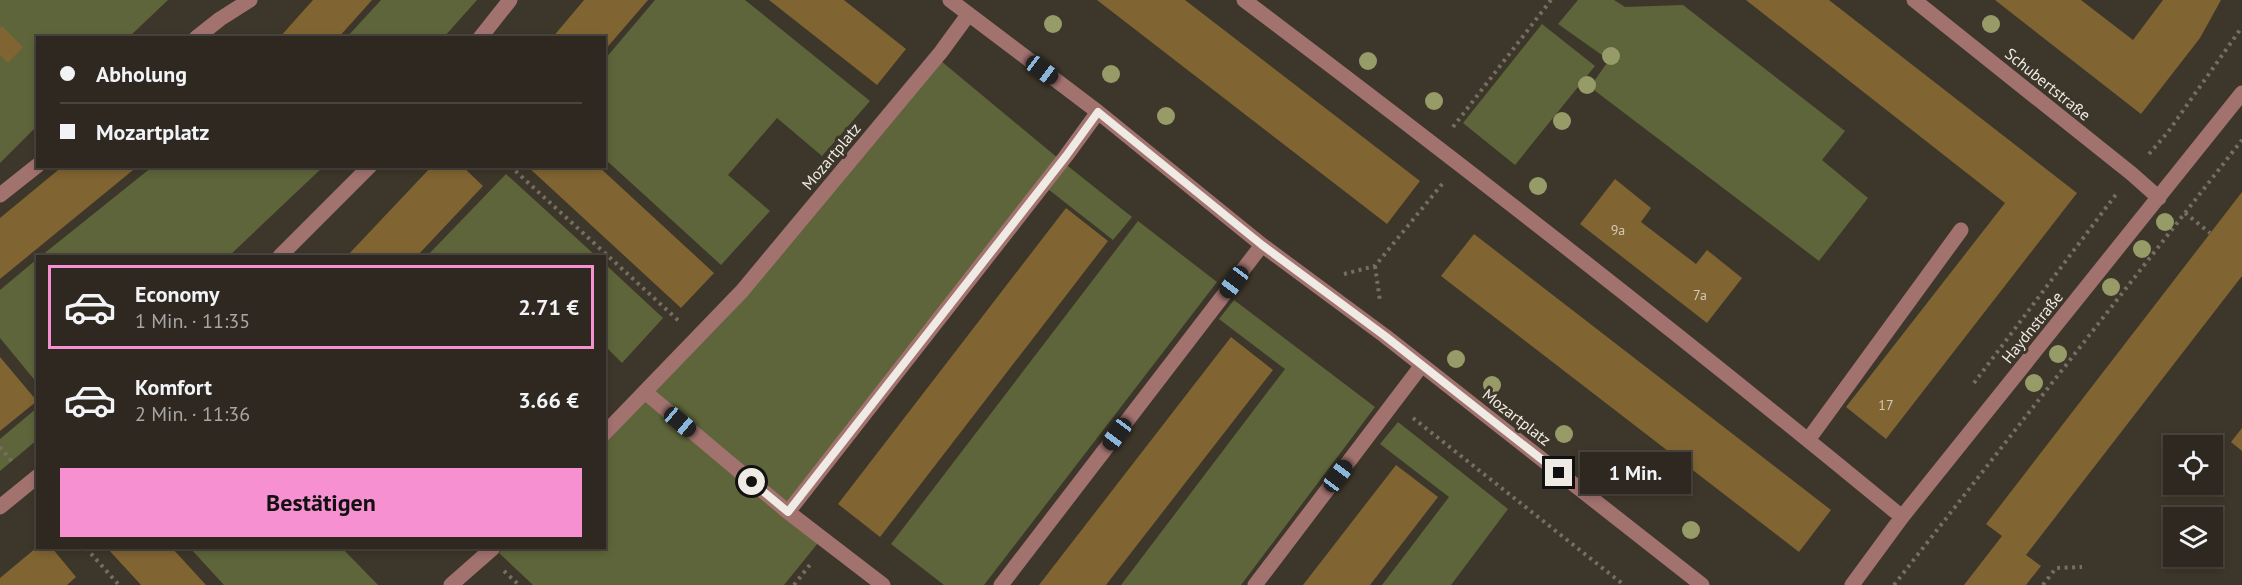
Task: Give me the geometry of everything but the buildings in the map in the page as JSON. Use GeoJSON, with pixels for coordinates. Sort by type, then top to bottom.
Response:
{"type":"FeatureCollection","features":[{"type":"Feature","properties":{"kind":"street"},"geometry":{"type":"LineString","coordinates":[[199,36],[250,0]]}},
{"type":"Feature","properties":{"kind":"street"},"geometry":{"type":"LineString","coordinates":[[482,36],[510,0]]}},
{"type":"Feature","properties":{"kind":"street"},"geometry":{"type":"LineString","coordinates":[[950,0],[968,15]]}},
{"type":"Feature","properties":{"kind":"street"},"geometry":{"type":"LineString","coordinates":[[1244,0],[1459,163],[1808,440],[1902,518]]}},
{"type":"Feature","properties":{"kind":"street","name":"Schubertstraße"},"geometry":{"type":"LineString","coordinates":[[1914,0],[2159,198]]}},
{"type":"Feature","properties":{"kind":"street","name":"Mozartplatz"},"geometry":{"type":"LineString","coordinates":[[606,432],[742,291],[941,51],[968,15],[1098,112],[1262,245],[1422,365],[1702,585]]}},
{"type":"Feature","properties":{"kind":"street","name":"Haydnstraße"},"geometry":{"type":"LineString","coordinates":[[1852,585],[1902,518],[2242,93]]}},
{"type":"Feature","properties":{"kind":"street"},"geometry":{"type":"LineString","coordinates":[[788,512],[1098,112]]}},
{"type":"Feature","properties":{"kind":"street"},"geometry":{"type":"LineString","coordinates":[[0,195],[36,167]]}},
{"type":"Feature","properties":{"kind":"street"},"geometry":{"type":"LineString","coordinates":[[281,255],[368,168]]}},
{"type":"Feature","properties":{"kind":"street"},"geometry":{"type":"LineString","coordinates":[[1808,440],[1961,230]]}},
{"type":"Feature","properties":{"kind":"street"},"geometry":{"type":"LineString","coordinates":[[1001,585],[1262,245]]}},
{"type":"Feature","properties":{"kind":"street"},"geometry":{"type":"LineString","coordinates":[[1255,585],[1422,365]]}},
{"type":"Feature","properties":{"kind":"street"},"geometry":{"type":"LineString","coordinates":[[645,392],[788,512],[883,585]]}},
{"type":"Feature","properties":{"kind":"street"},"geometry":{"type":"LineString","coordinates":[[0,507],[36,478]]}},
{"type":"Feature","properties":{"kind":"street"},"geometry":{"type":"LineString","coordinates":[[451,585],[492,549]]}},
{"type":"Feature","properties":{"kind":"path"},"geometry":{"type":"LineString","coordinates":[[1438,147],[1551,0]]}},
{"type":"Feature","properties":{"kind":"path"},"geometry":{"type":"LineString","coordinates":[[1970,387],[2132,174],[2168,132],[2242,27]]}},
{"type":"Feature","properties":{"kind":"path"},"geometry":{"type":"LineString","coordinates":[[1894,585],[2242,140]]}},
{"type":"Feature","properties":{"kind":"path"},"geometry":{"type":"LineString","coordinates":[[1311,282],[1375,266],[1459,163]]}},
{"type":"Feature","properties":{"kind":"path"},"geometry":{"type":"LineString","coordinates":[[512,168],[698,338]]}},
{"type":"Feature","properties":{"kind":"path"},"geometry":{"type":"LineString","coordinates":[[2185,213],[2210,233]]}},
{"type":"Feature","properties":{"kind":"path"},"geometry":{"type":"LineString","coordinates":[[1394,402],[1624,585]]}},
{"type":"Feature","properties":{"kind":"path"},"geometry":{"type":"LineString","coordinates":[[87,549],[119,585]]}},
{"type":"Feature","properties":{"kind":"path"},"geometry":{"type":"LineString","coordinates":[[2043,585],[2056,568],[2082,567]]}},
{"type":"Feature","properties":{"kind":"green space"},"geometry":{"type":"Polygon","coordinates":[[[0,0],[168,0],[130,36],[36,36],[36,127],[0,163],[0,0]]]}},
{"type":"Feature","properties":{"kind":"green space"},"geometry":{"type":"Polygon","coordinates":[[[381,0],[477,0],[445,36],[348,36],[381,0]]]}},
{"type":"Feature","properties":{"kind":"green space"},"geometry":{"type":"Polygon","coordinates":[[[655,0],[745,0],[870,101],[822,156],[777,118],[728,175],[770,211],[721,265],[606,160],[606,58],[655,0]]]}},
{"type":"Feature","properties":{"kind":"green space"},"geometry":{"type":"Polygon","coordinates":[[[1578,0],[1614,0],[1625,7],[1683,5],[1845,131],[1822,160],[1868,198],[1819,261],[1590,87],[1609,60],[1558,24],[1578,0]]]}},
{"type":"Feature","properties":{"kind":"green space"},"geometry":{"type":"Polygon","coordinates":[[[1542,24],[1595,66],[1515,165],[1463,123],[1542,24]]]}},
{"type":"Feature","properties":{"kind":"green space"},"geometry":{"type":"Polygon","coordinates":[[[941,61],[1132,217],[1113,240],[1039,182],[779,512],[818,543],[784,585],[533,585],[499,553],[503,549],[606,549],[606,443],[941,61]]]}},
{"type":"Feature","properties":{"kind":"green space"},"geometry":{"type":"Polygon","coordinates":[[[151,168],[322,168],[230,255],[42,255],[151,168]]]}},
{"type":"Feature","properties":{"kind":"green space"},"geometry":{"type":"Polygon","coordinates":[[[506,174],[595,255],[428,255],[506,174]]]}},
{"type":"Feature","properties":{"kind":"green space"},"geometry":{"type":"Polygon","coordinates":[[[1138,221],[1217,282],[984,585],[944,585],[891,544],[1138,221]]]}},
{"type":"Feature","properties":{"kind":"green space"},"geometry":{"type":"Polygon","coordinates":[[[36,260],[36,382],[0,338],[0,290],[36,260]]]}},
{"type":"Feature","properties":{"kind":"green space"},"geometry":{"type":"Polygon","coordinates":[[[606,265],[663,318],[622,363],[606,347],[606,265]]]}},
{"type":"Feature","properties":{"kind":"green space"},"geometry":{"type":"Polygon","coordinates":[[[1234,300],[1375,407],[1241,585],[1121,585],[1285,369],[1219,319],[1234,300]]]}},
{"type":"Feature","properties":{"kind":"green space"},"geometry":{"type":"Polygon","coordinates":[[[36,409],[36,441],[0,471],[0,439],[36,409]]]}},
{"type":"Feature","properties":{"kind":"green space"},"geometry":{"type":"Polygon","coordinates":[[[1398,422],[1508,509],[1451,585],[1382,585],[1449,497],[1380,444],[1398,422]]]}},
{"type":"Feature","properties":{"kind":"green space"},"geometry":{"type":"Polygon","coordinates":[[[191,549],[343,549],[378,585],[224,585],[191,549]]]}},
{"type":"Feature","properties":{"kind":"route"},"geometry":{"type":"LineString","coordinates":[[752,482],[788,512],[1098,112],[1262,245],[1385,336],[1559,473]]}}]}
